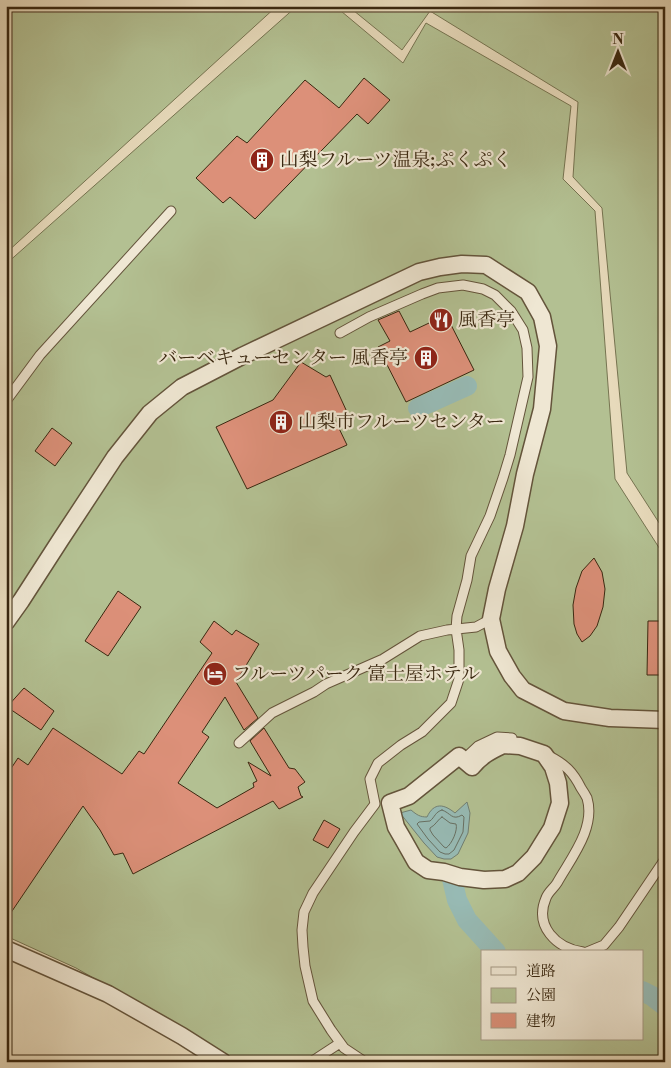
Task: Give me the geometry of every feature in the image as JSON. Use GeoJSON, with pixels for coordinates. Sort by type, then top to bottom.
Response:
{"type":"FeatureCollection","features":[{"type":"Feature","properties":{"kind":"street"},"geometry":{"type":"LineString","coordinates":[[7,619],[115,457],[150,412],[182,387],[242,356],[419,272],[440,266],[462,264],[486,265],[528,292],[542,317],[548,346],[542,409],[491,619],[498,651],[512,676],[523,690],[564,711],[610,718],[665,720]]}},
{"type":"Feature","properties":{"kind":"street"},"geometry":{"type":"LineString","coordinates":[[503,745],[520,746],[544,754],[553,767],[558,783],[560,803],[552,828],[534,857],[518,873],[505,879],[484,880],[428,870],[416,862],[396,827],[390,802],[410,796],[459,756],[463,760],[472,767],[480,757],[503,745]]}},
{"type":"Feature","properties":{"kind":"street"},"geometry":{"type":"LineString","coordinates":[[6,949],[108,994],[182,1036],[223,1062]]}},
{"type":"Feature","properties":{"kind":"lane"},"geometry":{"type":"LineString","coordinates":[[6,401],[40,355],[171,212]]}},
{"type":"Feature","properties":{"kind":"lane"},"geometry":{"type":"LineString","coordinates":[[340,333],[369,317],[438,288],[463,286],[483,289],[495,295],[511,311],[523,330],[527,348],[528,377],[503,478],[490,516],[471,556],[457,616],[459,679],[451,703],[422,732],[378,763],[370,779],[375,804],[313,893],[304,912],[303,947],[313,1001],[330,1030],[344,1048],[364,1062]]}},
{"type":"Feature","properties":{"kind":"lane"},"geometry":{"type":"LineString","coordinates":[[239,743],[272,713],[326,684],[383,658],[420,636],[476,627],[491,619]]}},
{"type":"Feature","properties":{"kind":"lane"},"geometry":{"type":"LineString","coordinates":[[463,760],[478,746],[497,737],[516,738],[535,743],[560,761],[571,771],[579,784],[586,797],[589,810],[584,836],[546,897],[542,912],[550,936],[573,950]]}},
{"type":"Feature","properties":{"kind":"lane"},"geometry":{"type":"LineString","coordinates":[[544,754],[560,761]]}},
{"type":"Feature","properties":{"kind":"lane"},"geometry":{"type":"LineString","coordinates":[[375,804],[393,812]]}},
{"type":"Feature","properties":{"kind":"lane"},"geometry":{"type":"LineString","coordinates":[[590,950],[604,945],[619,927],[665,859]]}},
{"type":"Feature","properties":{"kind":"lane"},"geometry":{"type":"LineString","coordinates":[[311,1062],[340,1043]]}},
{"type":"Feature","properties":{"kind":"green space"},"geometry":{"type":"Polygon","coordinates":[[[6,6],[277,6],[6,253],[6,6]]]}},
{"type":"Feature","properties":{"kind":"green space"},"geometry":{"type":"Polygon","coordinates":[[[297,6],[335,6],[403,63],[426,23],[571,106],[563,179],[595,211],[615,479],[665,557],[665,1062],[235,1062],[184,1030],[76,968],[6,936],[6,264],[297,6]]]}},
{"type":"Feature","properties":{"kind":"green space"},"geometry":{"type":"Polygon","coordinates":[[[348,6],[665,6],[665,532],[627,473],[602,208],[573,177],[578,102],[430,11],[402,50],[348,6]]]}},
{"type":"Feature","properties":{"kind":"water"},"geometry":{"type":"Polygon","coordinates":[[[467,802],[470,813],[468,833],[458,854],[451,859],[437,857],[400,813],[411,810],[422,817],[427,817],[433,809],[443,806],[455,813],[467,802]]]}},
{"type":"Feature","properties":{"kind":"building","name":"山梨フルーツ温泉;ぷくぷく"},"geometry":{"type":"Polygon","coordinates":[[[364,78],[390,100],[368,124],[357,114],[255,219],[230,197],[223,203],[196,178],[237,136],[247,143],[305,80],[339,108],[364,78]]]}},
{"type":"Feature","properties":{"kind":"building","name":"バーベキューセンター 風香亭"},"geometry":{"type":"Polygon","coordinates":[[[399,311],[410,332],[446,315],[474,370],[406,402],[378,347],[390,341],[378,320],[399,311]]]}},
{"type":"Feature","properties":{"kind":"building","name":"山梨市フルーツセンター"},"geometry":{"type":"Polygon","coordinates":[[[301,362],[326,377],[330,375],[347,412],[334,418],[347,445],[247,489],[216,427],[273,400],[301,362]]]}},
{"type":"Feature","properties":{"kind":"building"},"geometry":{"type":"Polygon","coordinates":[[[52,428],[72,443],[55,466],[35,451],[52,428]]]}},
{"type":"Feature","properties":{"kind":"building"},"geometry":{"type":"Polygon","coordinates":[[[594,558],[602,572],[605,589],[603,607],[597,626],[590,636],[582,642],[574,624],[573,605],[582,571],[594,558]]]}},
{"type":"Feature","properties":{"kind":"building"},"geometry":{"type":"Polygon","coordinates":[[[118,591],[141,607],[108,656],[85,641],[118,591]]]}},
{"type":"Feature","properties":{"kind":"building"},"geometry":{"type":"Polygon","coordinates":[[[214,621],[232,635],[236,630],[259,644],[236,682],[258,718],[244,730],[225,697],[202,732],[209,737],[178,783],[217,808],[254,787],[253,783],[257,781],[248,762],[271,776],[250,741],[264,728],[289,768],[295,769],[305,782],[298,787],[303,797],[279,809],[273,801],[133,874],[123,853],[114,855],[100,830],[83,806],[6,920],[6,776],[18,758],[28,765],[53,728],[122,774],[139,751],[144,754],[212,653],[200,642],[214,621]]]}},
{"type":"Feature","properties":{"kind":"building"},"geometry":{"type":"Polygon","coordinates":[[[648,621],[665,621],[665,675],[647,675],[648,621]]]}},
{"type":"Feature","properties":{"kind":"building"},"geometry":{"type":"Polygon","coordinates":[[[24,688],[54,711],[41,730],[7,707],[24,688]]]}},
{"type":"Feature","properties":{"kind":"building"},"geometry":{"type":"Polygon","coordinates":[[[324,820],[340,829],[328,848],[313,840],[324,820]]]}},
{"type":"Feature","properties":{"kind":"waterway"},"geometry":{"type":"LineString","coordinates":[[418,408],[467,386]]}},
{"type":"Feature","properties":{"kind":"waterway"},"geometry":{"type":"LineString","coordinates":[[452,879],[457,900],[467,920],[494,950]]}},
{"type":"Feature","properties":{"kind":"waterway"},"geometry":{"type":"LineString","coordinates":[[644,992],[665,1006]]}},
{"type":"Feature","properties":{"kind":"place","name":"山梨フルーツ温泉;ぷくぷく"},"geometry":{"type":"Point","coordinates":[262,160]}},
{"type":"Feature","properties":{"kind":"place","name":"風香亭"},"geometry":{"type":"Point","coordinates":[441,320]}},
{"type":"Feature","properties":{"kind":"place","name":"バーベキューセンター 風香亭"},"geometry":{"type":"Point","coordinates":[426,358]}},
{"type":"Feature","properties":{"kind":"place","name":"山梨市フルーツセンター"},"geometry":{"type":"Point","coordinates":[281,422]}},
{"type":"Feature","properties":{"kind":"place","name":"フルーツパーク 富士屋ホテル"},"geometry":{"type":"Point","coordinates":[215,674]}}]}
